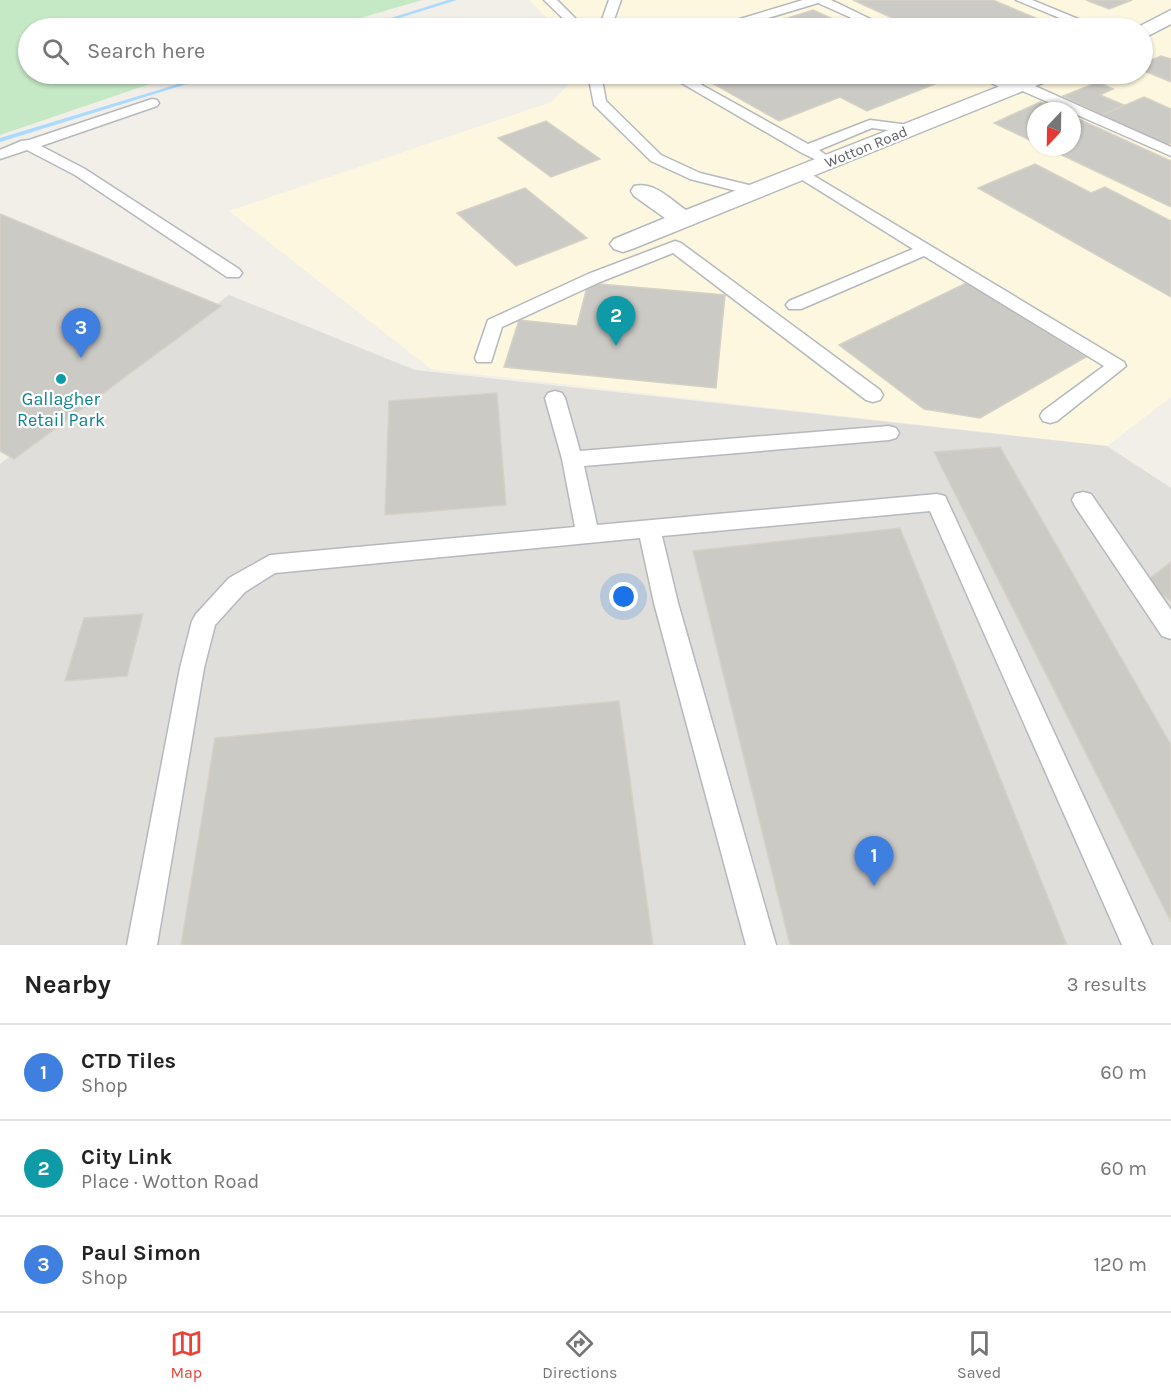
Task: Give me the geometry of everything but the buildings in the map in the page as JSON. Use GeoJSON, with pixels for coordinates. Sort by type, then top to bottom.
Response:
{"type":"FeatureCollection","features":[{"type":"Feature","properties":{"kind":"street"},"geometry":{"type":"LineString","coordinates":[[1153,27],[1171,16]]}},
{"type":"Feature","properties":{"kind":"street","name":"Wotton Road"},"geometry":{"type":"LineString","coordinates":[[623,244],[1022,84]]}},
{"type":"Feature","properties":{"kind":"street"},"geometry":{"type":"LineString","coordinates":[[643,191],[683,220]]}},
{"type":"Feature","properties":{"kind":"lane"},"geometry":{"type":"LineString","coordinates":[[550,0],[569,18]]}},
{"type":"Feature","properties":{"kind":"lane"},"geometry":{"type":"LineString","coordinates":[[609,18],[615,0]]}},
{"type":"Feature","properties":{"kind":"lane"},"geometry":{"type":"LineString","coordinates":[[756,18],[815,0]]}},
{"type":"Feature","properties":{"kind":"lane"},"geometry":{"type":"LineString","coordinates":[[821,0],[861,18]]}},
{"type":"Feature","properties":{"kind":"lane"},"geometry":{"type":"LineString","coordinates":[[1022,0],[1068,18]]}},
{"type":"Feature","properties":{"kind":"lane"},"geometry":{"type":"LineString","coordinates":[[596,84],[599,102],[656,158],[695,176],[756,191]]}},
{"type":"Feature","properties":{"kind":"lane"},"geometry":{"type":"LineString","coordinates":[[691,84],[829,162]]}},
{"type":"Feature","properties":{"kind":"lane"},"geometry":{"type":"LineString","coordinates":[[1011,84],[1171,152]]}},
{"type":"Feature","properties":{"kind":"lane"},"geometry":{"type":"LineString","coordinates":[[0,155],[26,144],[152,103]]}},
{"type":"Feature","properties":{"kind":"lane"},"geometry":{"type":"LineString","coordinates":[[807,150],[870,124],[909,129]]}},
{"type":"Feature","properties":{"kind":"lane"},"geometry":{"type":"LineString","coordinates":[[26,144],[80,172],[233,273]]}},
{"type":"Feature","properties":{"kind":"lane"},"geometry":{"type":"LineString","coordinates":[[801,173],[1117,366],[1050,416]]}},
{"type":"Feature","properties":{"kind":"lane"},"geometry":{"type":"LineString","coordinates":[[656,231],[873,395]]}},
{"type":"Feature","properties":{"kind":"lane"},"geometry":{"type":"LineString","coordinates":[[484,358],[494,324],[594,278],[675,246]]}},
{"type":"Feature","properties":{"kind":"lane"},"geometry":{"type":"LineString","coordinates":[[795,305],[926,249]]}},
{"type":"Feature","properties":{"kind":"lane"},"geometry":{"type":"LineString","coordinates":[[555,398],[572,459],[588,535]]}},
{"type":"Feature","properties":{"kind":"lane"},"geometry":{"type":"LineString","coordinates":[[572,459],[889,433]]}},
{"type":"Feature","properties":{"kind":"lane"},"geometry":{"type":"LineString","coordinates":[[1083,500],[1171,629]]}},
{"type":"Feature","properties":{"kind":"lane"},"geometry":{"type":"LineString","coordinates":[[142,945],[192,668],[204,621],[237,585],[270,564],[937,502],[1137,945]]}},
{"type":"Feature","properties":{"kind":"lane"},"geometry":{"type":"LineString","coordinates":[[649,529],[666,603],[761,945]]}},
{"type":"Feature","properties":{"kind":"shaded area"},"geometry":{"type":"Polygon","coordinates":[[[529,0],[1171,0],[1171,397],[1107,446],[431,369],[229,211],[551,102],[569,84],[1153,84],[1153,18],[547,18],[529,0]]]}},
{"type":"Feature","properties":{"kind":"shaded area"},"geometry":{"type":"Polygon","coordinates":[[[229,295],[415,370],[1107,446],[1171,488],[1171,945],[0,945],[0,464],[229,295]]]}},
{"type":"Feature","properties":{"kind":"green space"},"geometry":{"type":"Polygon","coordinates":[[[0,0],[422,0],[360,18],[18,18],[18,84],[150,84],[0,135],[0,0]]]}},
{"type":"Feature","properties":{"kind":"waterway"},"geometry":{"type":"LineString","coordinates":[[395,18],[454,0]]}},
{"type":"Feature","properties":{"kind":"waterway"},"geometry":{"type":"LineString","coordinates":[[0,140],[183,84]]}},
{"type":"Feature","properties":{"kind":"place","name":"City Link"},"geometry":{"type":"Point","coordinates":[616,346]}},
{"type":"Feature","properties":{"kind":"place","name":"Paul Simon"},"geometry":{"type":"Point","coordinates":[81,358]}},
{"type":"Feature","properties":{"kind":"place","name":"Gallagher Retail Park"},"geometry":{"type":"Point","coordinates":[61,379]}},
{"type":"Feature","properties":{"kind":"place","name":"CTD Tiles"},"geometry":{"type":"Point","coordinates":[874,886]}}]}
